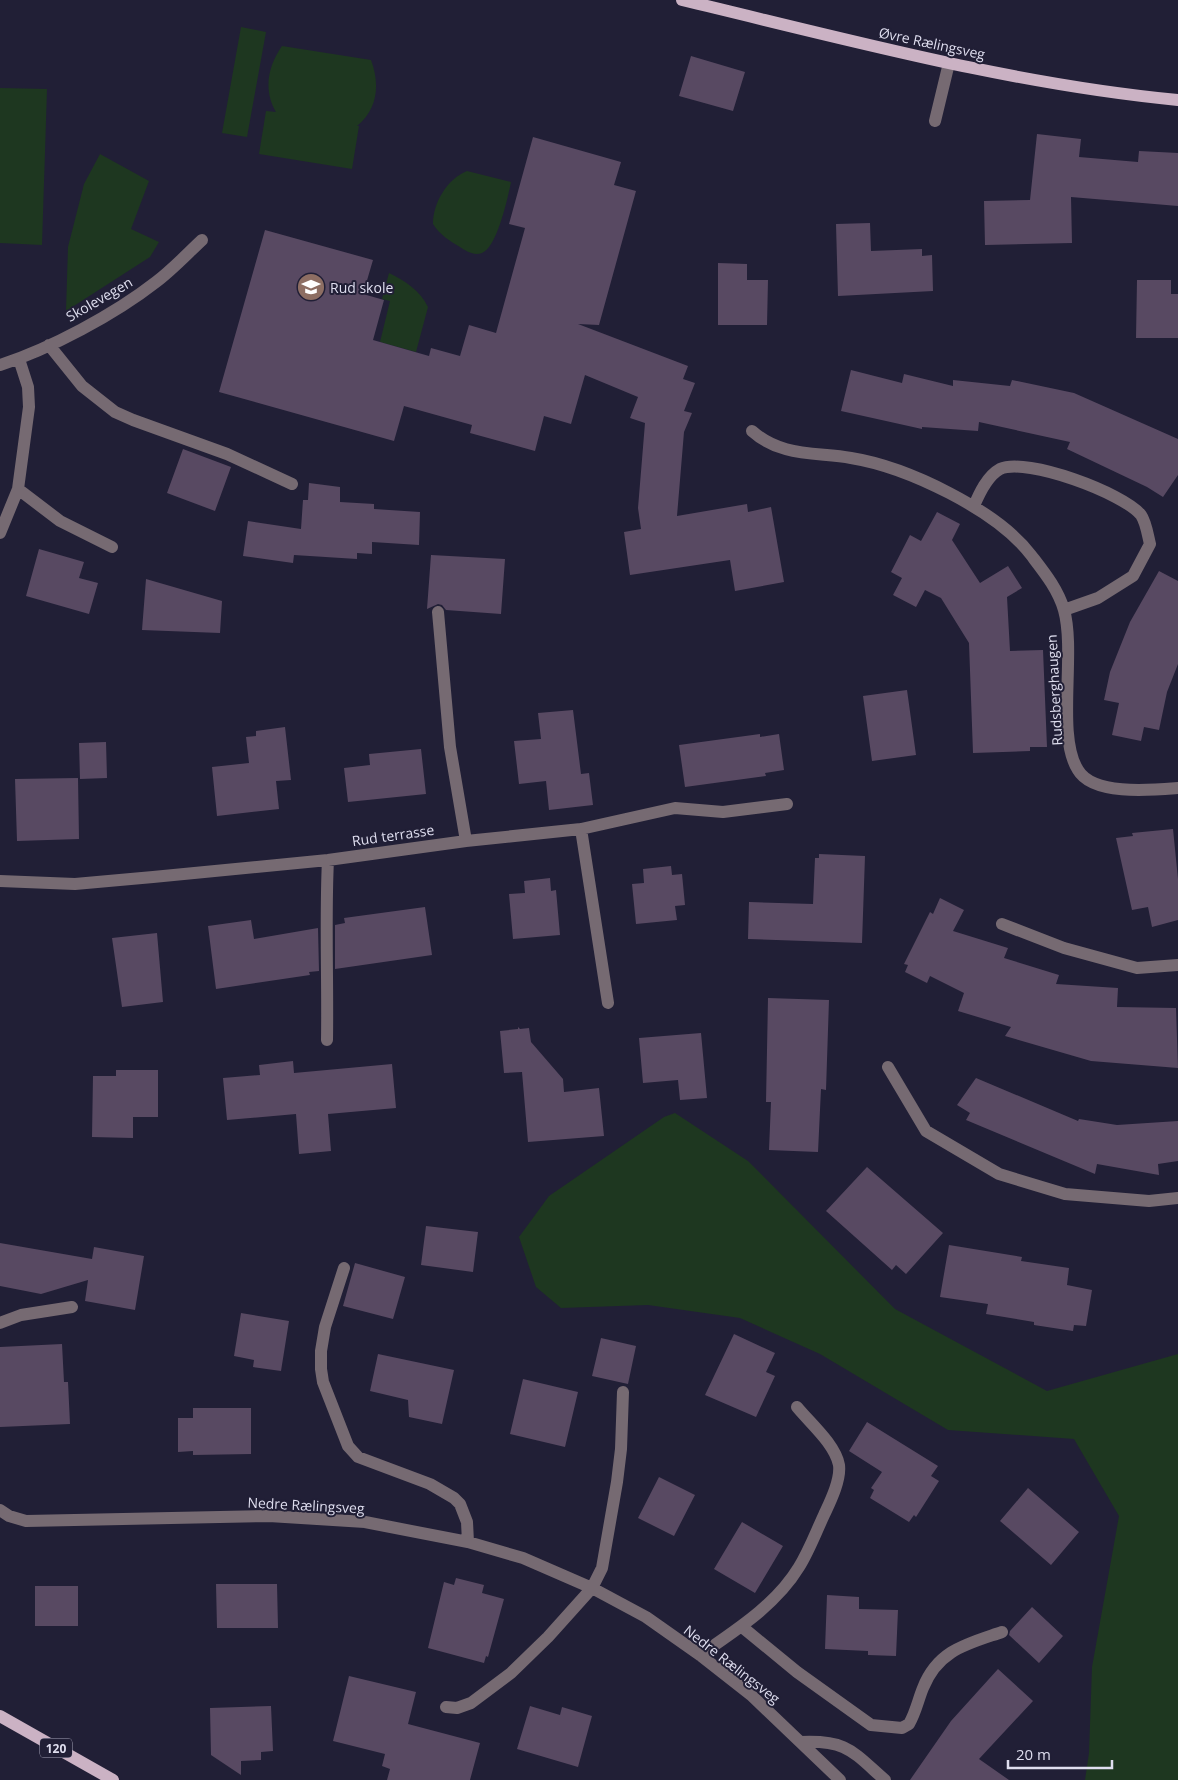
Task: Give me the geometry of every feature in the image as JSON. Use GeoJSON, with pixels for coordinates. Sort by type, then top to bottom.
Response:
{"type":"FeatureCollection","features":[{"type":"Feature","properties":{"kind":"main road","name":"Øvre Rælingsveg"},"geometry":{"type":"LineString","coordinates":[[682,0],[949,63],[1025,78],[1178,100]]}},
{"type":"Feature","properties":{"kind":"main road","name":"120"},"geometry":{"type":"LineString","coordinates":[[0,1716],[113,1780]]}},
{"type":"Feature","properties":{"kind":"street"},"geometry":{"type":"LineString","coordinates":[[935,121],[949,63]]}},
{"type":"Feature","properties":{"kind":"street","name":"Skolevegen"},"geometry":{"type":"LineString","coordinates":[[0,364],[19,359],[102,317],[157,282],[202,240]]}},
{"type":"Feature","properties":{"kind":"street"},"geometry":{"type":"LineString","coordinates":[[49,345],[82,386],[116,412],[227,454],[292,484]]}},
{"type":"Feature","properties":{"kind":"street"},"geometry":{"type":"LineString","coordinates":[[0,533],[18,489],[29,407],[28,387],[19,359]]}},
{"type":"Feature","properties":{"kind":"street","name":"Rudsberghaugen"},"geometry":{"type":"LineString","coordinates":[[752,431],[764,442],[778,448],[804,455],[852,458],[902,473],[944,490],[990,516],[1026,548],[1052,583],[1064,610],[1070,662],[1068,705],[1070,747],[1078,771],[1096,784],[1138,791],[1178,788]]}},
{"type":"Feature","properties":{"kind":"street"},"geometry":{"type":"LineString","coordinates":[[974,506],[983,487],[1000,470],[1024,467],[1058,474],[1116,495],[1142,516],[1150,544],[1133,576],[1098,598],[1064,610]]}},
{"type":"Feature","properties":{"kind":"street"},"geometry":{"type":"LineString","coordinates":[[18,489],[60,521],[112,548]]}},
{"type":"Feature","properties":{"kind":"street"},"geometry":{"type":"LineString","coordinates":[[438,612],[450,747],[466,840]]}},
{"type":"Feature","properties":{"kind":"street","name":"Rud terrasse"},"geometry":{"type":"LineString","coordinates":[[0,881],[75,884],[328,860],[466,840],[581,829],[675,808],[723,812],[788,804]]}},
{"type":"Feature","properties":{"kind":"street"},"geometry":{"type":"LineString","coordinates":[[581,829],[608,1004]]}},
{"type":"Feature","properties":{"kind":"street"},"geometry":{"type":"LineString","coordinates":[[327,1040],[328,973],[325,915],[328,860]]}},
{"type":"Feature","properties":{"kind":"street"},"geometry":{"type":"LineString","coordinates":[[1002,924],[1064,948],[1137,968],[1178,965]]}},
{"type":"Feature","properties":{"kind":"street"},"geometry":{"type":"LineString","coordinates":[[888,1067],[926,1131],[999,1174],[1065,1194],[1149,1201],[1178,1198]]}},
{"type":"Feature","properties":{"kind":"street"},"geometry":{"type":"LineString","coordinates":[[344,1268],[325,1327],[321,1350],[321,1369],[323,1382],[348,1446],[358,1457],[430,1484],[454,1498],[460,1504],[467,1522],[468,1542]]}},
{"type":"Feature","properties":{"kind":"street"},"geometry":{"type":"LineString","coordinates":[[0,1323],[22,1315],[72,1307]]}},
{"type":"Feature","properties":{"kind":"street"},"geometry":{"type":"LineString","coordinates":[[446,1707],[457,1708],[471,1703],[511,1673],[548,1637],[592,1588],[602,1568],[616,1482],[621,1449],[623,1392]]}},
{"type":"Feature","properties":{"kind":"street"},"geometry":{"type":"LineString","coordinates":[[700,1655],[760,1612],[787,1584],[799,1566],[827,1508],[839,1474],[839,1463],[830,1446],[797,1407]]}},
{"type":"Feature","properties":{"kind":"street","name":"Nedre Rælingsveg"},"geometry":{"type":"LineString","coordinates":[[4,1513],[26,1521],[269,1516],[365,1522],[468,1542],[523,1558],[592,1588],[646,1617],[700,1655],[751,1695],[840,1780]]}},
{"type":"Feature","properties":{"kind":"street"},"geometry":{"type":"LineString","coordinates":[[741,1626],[797,1672],[872,1725],[902,1728],[910,1724],[932,1670],[942,1657],[960,1646],[1002,1632]]}},
{"type":"Feature","properties":{"kind":"street"},"geometry":{"type":"LineString","coordinates":[[801,1742],[824,1741],[842,1745],[885,1780]]}},
{"type":"Feature","properties":{"kind":"green space"},"geometry":{"type":"Polygon","coordinates":[[[241,27],[266,32],[247,137],[222,133],[241,27]]]}},
{"type":"Feature","properties":{"kind":"green space"},"geometry":{"type":"Polygon","coordinates":[[[282,46],[371,60],[376,78],[375,96],[369,112],[357,126],[359,126],[352,169],[259,154],[266,111],[276,112],[268,87],[273,62],[282,46]]]}},
{"type":"Feature","properties":{"kind":"green space"},"geometry":{"type":"Polygon","coordinates":[[[0,88],[47,89],[42,245],[0,243],[0,88]]]}},
{"type":"Feature","properties":{"kind":"green space"},"geometry":{"type":"Polygon","coordinates":[[[100,154],[149,181],[131,229],[159,242],[150,257],[66,311],[68,247],[84,184],[100,154]]]}},
{"type":"Feature","properties":{"kind":"green space"},"geometry":{"type":"Polygon","coordinates":[[[467,171],[511,182],[497,232],[487,249],[479,254],[467,251],[442,235],[433,224],[438,200],[442,193],[453,180],[467,171]]]}},
{"type":"Feature","properties":{"kind":"green space"},"geometry":{"type":"Polygon","coordinates":[[[389,273],[412,287],[428,307],[416,352],[380,342],[390,301],[382,299],[389,273]]]}},
{"type":"Feature","properties":{"kind":"green space"},"geometry":{"type":"Polygon","coordinates":[[[675,1113],[748,1161],[895,1309],[1047,1391],[1178,1354],[1178,1780],[1085,1780],[1089,1753],[1092,1667],[1119,1516],[1074,1439],[948,1430],[820,1354],[740,1318],[648,1305],[561,1308],[536,1287],[519,1237],[549,1196],[664,1117],[675,1113]]]}},
{"type":"Feature","properties":{"kind":"building"},"geometry":{"type":"Polygon","coordinates":[[[691,56],[745,72],[733,111],[679,96],[691,56]]]}},
{"type":"Feature","properties":{"kind":"building"},"geometry":{"type":"Polygon","coordinates":[[[1037,134],[1081,139],[1079,157],[1138,162],[1139,151],[1178,153],[1178,206],[1071,197],[1072,243],[985,245],[984,201],[1030,200],[1037,134]]]}},
{"type":"Feature","properties":{"kind":"building","name":"Rud skole"},"geometry":{"type":"Polygon","coordinates":[[[533,137],[621,162],[614,185],[636,191],[599,325],[578,324],[688,366],[683,379],[695,383],[684,411],[692,413],[684,432],[677,516],[747,504],[748,512],[771,507],[784,582],[735,591],[730,560],[630,575],[624,532],[641,529],[638,508],[645,423],[630,418],[638,397],[585,375],[571,424],[544,416],[535,451],[470,433],[472,425],[404,406],[394,441],[219,392],[265,230],[373,260],[363,294],[384,300],[373,340],[429,356],[431,348],[460,356],[469,325],[496,333],[525,228],[509,224],[533,137]]]}},
{"type":"Feature","properties":{"kind":"building"},"geometry":{"type":"Polygon","coordinates":[[[870,223],[871,251],[922,249],[922,256],[932,255],[933,291],[838,296],[836,224],[870,223]]]}},
{"type":"Feature","properties":{"kind":"building"},"geometry":{"type":"Polygon","coordinates":[[[718,263],[747,264],[747,280],[768,280],[767,325],[718,325],[718,263]]]}},
{"type":"Feature","properties":{"kind":"building"},"geometry":{"type":"Polygon","coordinates":[[[1137,280],[1171,280],[1171,294],[1178,294],[1178,338],[1136,338],[1137,280]]]}},
{"type":"Feature","properties":{"kind":"building"},"geometry":{"type":"Polygon","coordinates":[[[851,370],[902,383],[904,374],[953,386],[953,380],[1010,386],[1012,380],[1074,393],[1178,439],[1178,475],[1163,497],[1147,487],[1067,449],[1070,442],[979,422],[978,431],[922,427],[922,429],[841,411],[851,370]]]}},
{"type":"Feature","properties":{"kind":"building"},"geometry":{"type":"Polygon","coordinates":[[[183,449],[231,467],[215,511],[167,493],[183,449]]]}},
{"type":"Feature","properties":{"kind":"building"},"geometry":{"type":"Polygon","coordinates":[[[309,483],[340,487],[340,502],[374,504],[374,509],[420,512],[419,545],[372,542],[372,554],[357,553],[357,559],[294,555],[293,563],[243,556],[248,521],[301,529],[303,500],[308,500],[309,483]]]}},
{"type":"Feature","properties":{"kind":"building"},"geometry":{"type":"Polygon","coordinates":[[[937,512],[960,524],[952,540],[980,583],[1008,566],[1022,588],[1007,597],[1010,651],[1043,650],[1047,747],[1030,747],[1030,751],[973,753],[969,643],[941,598],[925,590],[916,607],[893,595],[902,578],[891,572],[910,535],[921,541],[937,512]]]}},
{"type":"Feature","properties":{"kind":"building"},"geometry":{"type":"Polygon","coordinates":[[[39,549],[84,562],[79,578],[98,583],[89,614],[26,596],[39,549]]]}},
{"type":"Feature","properties":{"kind":"building"},"geometry":{"type":"Polygon","coordinates":[[[431,555],[505,559],[501,614],[446,610],[442,605],[438,604],[427,609],[431,555]]]}},
{"type":"Feature","properties":{"kind":"building"},"geometry":{"type":"Polygon","coordinates":[[[1159,571],[1178,581],[1178,664],[1167,692],[1159,730],[1144,727],[1141,741],[1112,735],[1119,703],[1104,700],[1110,672],[1130,622],[1159,571]]]}},
{"type":"Feature","properties":{"kind":"building"},"geometry":{"type":"Polygon","coordinates":[[[146,579],[222,601],[220,633],[142,630],[146,579]]]}},
{"type":"Feature","properties":{"kind":"building"},"geometry":{"type":"Polygon","coordinates":[[[907,690],[916,755],[872,761],[863,696],[907,690]]]}},
{"type":"Feature","properties":{"kind":"building"},"geometry":{"type":"Polygon","coordinates":[[[573,710],[581,774],[589,773],[593,805],[549,810],[546,781],[519,784],[514,741],[541,739],[538,713],[573,710]]]}},
{"type":"Feature","properties":{"kind":"building"},"geometry":{"type":"Polygon","coordinates":[[[285,727],[291,780],[276,781],[279,809],[217,816],[212,767],[249,763],[246,737],[256,736],[256,731],[285,727]]]}},
{"type":"Feature","properties":{"kind":"building"},"geometry":{"type":"Polygon","coordinates":[[[760,734],[760,737],[779,734],[784,770],[765,773],[766,776],[685,787],[679,745],[760,734]]]}},
{"type":"Feature","properties":{"kind":"building"},"geometry":{"type":"Polygon","coordinates":[[[106,742],[107,778],[80,779],[79,743],[106,742]]]}},
{"type":"Feature","properties":{"kind":"building"},"geometry":{"type":"Polygon","coordinates":[[[421,749],[426,794],[348,802],[344,768],[370,765],[369,754],[421,749]]]}},
{"type":"Feature","properties":{"kind":"building"},"geometry":{"type":"Polygon","coordinates":[[[78,778],[79,839],[17,841],[15,779],[78,778]]]}},
{"type":"Feature","properties":{"kind":"building"},"geometry":{"type":"Polygon","coordinates":[[[1173,829],[1178,879],[1178,920],[1152,927],[1148,907],[1132,910],[1116,838],[1133,836],[1132,833],[1173,829]]]}},
{"type":"Feature","properties":{"kind":"building"},"geometry":{"type":"Polygon","coordinates":[[[819,854],[865,856],[862,943],[748,939],[749,902],[813,904],[815,858],[819,858],[819,854]]]}},
{"type":"Feature","properties":{"kind":"building"},"geometry":{"type":"Polygon","coordinates":[[[671,866],[672,875],[682,874],[685,905],[675,906],[677,920],[636,924],[632,884],[644,883],[643,869],[671,866]]]}},
{"type":"Feature","properties":{"kind":"building"},"geometry":{"type":"Polygon","coordinates":[[[550,878],[551,891],[556,890],[560,935],[513,939],[509,894],[525,893],[524,881],[550,878]]]}},
{"type":"Feature","properties":{"kind":"building"},"geometry":{"type":"Polygon","coordinates":[[[940,898],[964,910],[953,931],[1008,948],[1004,958],[1059,975],[1056,984],[1118,988],[1117,1007],[1176,1008],[1178,1068],[1091,1061],[1005,1036],[1011,1027],[958,1011],[964,993],[930,976],[927,983],[905,972],[908,965],[904,964],[930,912],[933,914],[940,898]]]}},
{"type":"Feature","properties":{"kind":"building"},"geometry":{"type":"Polygon","coordinates":[[[425,907],[432,955],[335,969],[335,925],[345,923],[344,918],[425,907]]]}},
{"type":"Feature","properties":{"kind":"building"},"geometry":{"type":"Polygon","coordinates":[[[251,920],[254,939],[318,928],[319,971],[309,972],[310,975],[216,989],[208,926],[251,920]]]}},
{"type":"Feature","properties":{"kind":"building"},"geometry":{"type":"Polygon","coordinates":[[[157,933],[163,1002],[122,1007],[112,938],[157,933]]]}},
{"type":"Feature","properties":{"kind":"building"},"geometry":{"type":"Polygon","coordinates":[[[768,998],[829,1000],[826,1090],[821,1089],[818,1152],[769,1150],[771,1102],[766,1102],[768,998]]]}},
{"type":"Feature","properties":{"kind":"building"},"geometry":{"type":"Polygon","coordinates":[[[518,1027],[520,1029],[529,1028],[531,1042],[563,1079],[564,1092],[599,1088],[604,1136],[528,1142],[522,1072],[504,1073],[500,1031],[518,1029],[518,1027]]]}},
{"type":"Feature","properties":{"kind":"building"},"geometry":{"type":"Polygon","coordinates":[[[701,1033],[707,1098],[680,1100],[678,1080],[643,1083],[639,1038],[701,1033]]]}},
{"type":"Feature","properties":{"kind":"building"},"geometry":{"type":"Polygon","coordinates":[[[293,1061],[294,1073],[392,1064],[396,1108],[328,1114],[331,1151],[299,1154],[296,1114],[227,1120],[223,1078],[260,1075],[259,1065],[293,1061]]]}},
{"type":"Feature","properties":{"kind":"building"},"geometry":{"type":"Polygon","coordinates":[[[116,1070],[158,1070],[158,1117],[133,1117],[133,1138],[92,1137],[93,1076],[116,1076],[116,1070]]]}},
{"type":"Feature","properties":{"kind":"building"},"geometry":{"type":"Polygon","coordinates":[[[976,1078],[1078,1121],[1079,1119],[1117,1125],[1178,1121],[1178,1161],[1158,1164],[1159,1175],[1097,1164],[1095,1174],[966,1120],[970,1113],[957,1105],[976,1078]]]}},
{"type":"Feature","properties":{"kind":"building"},"geometry":{"type":"Polygon","coordinates":[[[867,1167],[943,1233],[906,1274],[896,1265],[892,1270],[826,1211],[867,1167]]]}},
{"type":"Feature","properties":{"kind":"building"},"geometry":{"type":"Polygon","coordinates":[[[426,1226],[478,1232],[473,1272],[421,1265],[426,1226]]]}},
{"type":"Feature","properties":{"kind":"building"},"geometry":{"type":"Polygon","coordinates":[[[0,1243],[92,1259],[94,1247],[144,1256],[135,1310],[85,1301],[88,1280],[41,1294],[0,1286],[0,1243]]]}},
{"type":"Feature","properties":{"kind":"building"},"geometry":{"type":"Polygon","coordinates":[[[949,1245],[1022,1257],[1021,1261],[1069,1268],[1067,1285],[1092,1290],[1086,1326],[1074,1325],[1073,1331],[1034,1325],[1034,1322],[986,1314],[988,1304],[940,1297],[949,1245]]]}},
{"type":"Feature","properties":{"kind":"building"},"geometry":{"type":"Polygon","coordinates":[[[355,1263],[405,1277],[393,1319],[343,1306],[355,1263]]]}},
{"type":"Feature","properties":{"kind":"building"},"geometry":{"type":"Polygon","coordinates":[[[241,1313],[289,1321],[281,1371],[253,1367],[254,1360],[234,1356],[241,1313]]]}},
{"type":"Feature","properties":{"kind":"building"},"geometry":{"type":"Polygon","coordinates":[[[734,1334],[775,1353],[766,1372],[775,1376],[756,1417],[705,1395],[734,1334]]]}},
{"type":"Feature","properties":{"kind":"building"},"geometry":{"type":"Polygon","coordinates":[[[601,1338],[636,1346],[628,1384],[592,1376],[601,1338]]]}},
{"type":"Feature","properties":{"kind":"building"},"geometry":{"type":"Polygon","coordinates":[[[62,1344],[64,1382],[68,1382],[70,1424],[0,1427],[0,1347],[62,1344]]]}},
{"type":"Feature","properties":{"kind":"building"},"geometry":{"type":"Polygon","coordinates":[[[378,1354],[454,1370],[442,1424],[409,1417],[408,1400],[370,1391],[378,1354]]]}},
{"type":"Feature","properties":{"kind":"building"},"geometry":{"type":"Polygon","coordinates":[[[523,1379],[578,1392],[565,1447],[510,1434],[523,1379]]]}},
{"type":"Feature","properties":{"kind":"building"},"geometry":{"type":"Polygon","coordinates":[[[193,1408],[251,1408],[251,1454],[193,1455],[193,1451],[178,1452],[178,1418],[193,1418],[193,1408]]]}},
{"type":"Feature","properties":{"kind":"building"},"geometry":{"type":"Polygon","coordinates":[[[867,1422],[938,1466],[931,1476],[939,1481],[916,1517],[914,1515],[909,1522],[870,1498],[874,1490],[871,1488],[882,1472],[849,1451],[867,1422]]]}},
{"type":"Feature","properties":{"kind":"building"},"geometry":{"type":"Polygon","coordinates":[[[659,1477],[695,1495],[674,1536],[638,1518],[659,1477]]]}},
{"type":"Feature","properties":{"kind":"building"},"geometry":{"type":"Polygon","coordinates":[[[1028,1488],[1079,1532],[1051,1565],[1000,1521],[1028,1488]]]}},
{"type":"Feature","properties":{"kind":"building"},"geometry":{"type":"Polygon","coordinates":[[[742,1522],[783,1546],[755,1593],[714,1569],[742,1522]]]}},
{"type":"Feature","properties":{"kind":"building"},"geometry":{"type":"Polygon","coordinates":[[[456,1578],[484,1585],[482,1593],[504,1599],[488,1657],[486,1656],[484,1663],[428,1648],[444,1582],[454,1585],[456,1578]]]}},
{"type":"Feature","properties":{"kind":"building"},"geometry":{"type":"Polygon","coordinates":[[[216,1584],[277,1584],[278,1628],[217,1628],[216,1584]]]}},
{"type":"Feature","properties":{"kind":"building"},"geometry":{"type":"Polygon","coordinates":[[[35,1586],[78,1586],[78,1626],[35,1626],[35,1586]]]}},
{"type":"Feature","properties":{"kind":"building"},"geometry":{"type":"Polygon","coordinates":[[[827,1595],[859,1597],[859,1609],[898,1610],[896,1656],[868,1655],[868,1651],[825,1649],[827,1595]]]}},
{"type":"Feature","properties":{"kind":"building"},"geometry":{"type":"Polygon","coordinates":[[[1032,1607],[1063,1636],[1039,1663],[1009,1635],[1010,1631],[1032,1607]]]}},
{"type":"Feature","properties":{"kind":"building"},"geometry":{"type":"Polygon","coordinates":[[[998,1669],[1033,1701],[979,1759],[1009,1780],[910,1780],[951,1721],[998,1669]]]}},
{"type":"Feature","properties":{"kind":"building"},"geometry":{"type":"Polygon","coordinates":[[[349,1676],[416,1692],[408,1724],[480,1743],[470,1780],[387,1780],[390,1769],[382,1766],[385,1754],[333,1741],[349,1676]]]}},
{"type":"Feature","properties":{"kind":"building"},"geometry":{"type":"Polygon","coordinates":[[[271,1706],[273,1751],[261,1752],[261,1760],[241,1761],[241,1775],[211,1755],[210,1708],[271,1706]]]}},
{"type":"Feature","properties":{"kind":"building"},"geometry":{"type":"Polygon","coordinates":[[[530,1706],[560,1715],[562,1707],[592,1716],[578,1767],[517,1749],[530,1706]]]}},
{"type":"Feature","properties":{"kind":"place","name":"Rud skole"},"geometry":{"type":"Point","coordinates":[311,287]}}]}
